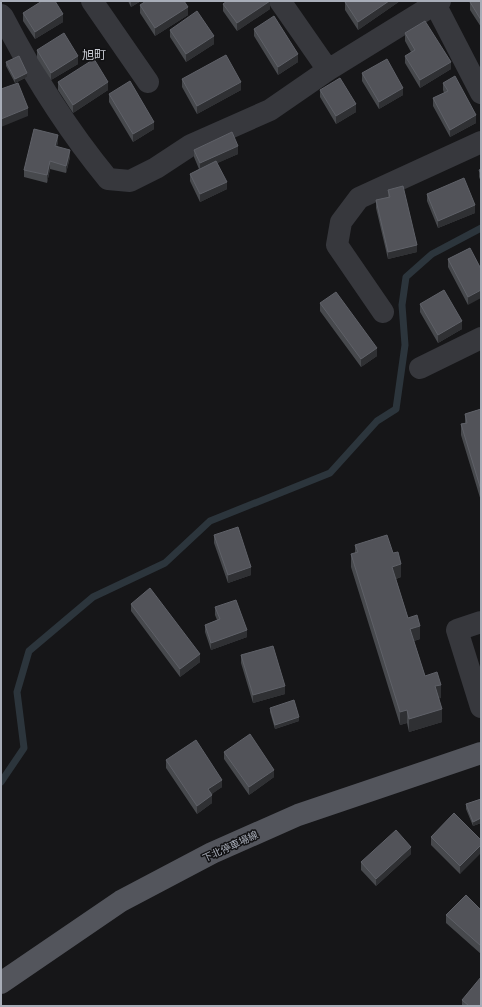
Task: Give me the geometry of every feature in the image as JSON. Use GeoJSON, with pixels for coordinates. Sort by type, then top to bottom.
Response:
{"type":"FeatureCollection","features":[{"type":"Feature","properties":{"kind":"main road","name":"下北停車場線"},"geometry":{"type":"LineString","coordinates":[[1,983],[121,901],[212,853],[298,815],[481,753]]}},
{"type":"Feature","properties":{"kind":"street"},"geometry":{"type":"LineString","coordinates":[[92,1],[148,82]]}},
{"type":"Feature","properties":{"kind":"street"},"geometry":{"type":"LineString","coordinates":[[280,1],[328,70]]}},
{"type":"Feature","properties":{"kind":"street"},"geometry":{"type":"LineString","coordinates":[[1,15],[4,17],[26,62],[57,110],[108,179],[130,181],[156,168],[191,145],[270,110],[328,70],[438,3],[481,93]]}},
{"type":"Feature","properties":{"kind":"street"},"geometry":{"type":"LineString","coordinates":[[383,312],[337,245],[341,222],[359,198],[481,142]]}},
{"type":"Feature","properties":{"kind":"street"},"geometry":{"type":"LineString","coordinates":[[420,368],[481,338]]}},
{"type":"Feature","properties":{"kind":"street"},"geometry":{"type":"LineString","coordinates":[[481,622],[457,630],[481,708]]}},
{"type":"Feature","properties":{"kind":"building"},"geometry":{"type":"Polygon","coordinates":[[[42,1],[55,1],[63,14],[35,32],[23,13],[42,1]]]}},
{"type":"Feature","properties":{"kind":"building"},"geometry":{"type":"Polygon","coordinates":[[[146,1],[184,1],[188,7],[155,28],[140,5],[146,1]]]}},
{"type":"Feature","properties":{"kind":"building"},"geometry":{"type":"Polygon","coordinates":[[[227,1],[270,1],[237,23],[223,4],[227,1]]]}},
{"type":"Feature","properties":{"kind":"building"},"geometry":{"type":"Polygon","coordinates":[[[389,1],[358,22],[345,2],[389,1]]]}},
{"type":"Feature","properties":{"kind":"building"},"geometry":{"type":"Polygon","coordinates":[[[481,1],[481,20],[470,2],[481,1]]]}},
{"type":"Feature","properties":{"kind":"building"},"geometry":{"type":"Polygon","coordinates":[[[197,11],[214,36],[186,54],[170,30],[197,11]]]}},
{"type":"Feature","properties":{"kind":"building"},"geometry":{"type":"Polygon","coordinates":[[[274,16],[298,54],[278,67],[254,29],[274,16]]]}},
{"type":"Feature","properties":{"kind":"building"},"geometry":{"type":"Polygon","coordinates":[[[425,21],[451,62],[420,80],[405,56],[415,50],[405,33],[425,21]]]}},
{"type":"Feature","properties":{"kind":"building"},"geometry":{"type":"Polygon","coordinates":[[[64,33],[78,56],[51,73],[37,50],[64,33]]]}},
{"type":"Feature","properties":{"kind":"building"},"geometry":{"type":"Polygon","coordinates":[[[226,55],[241,82],[197,106],[182,79],[226,55]]]}},
{"type":"Feature","properties":{"kind":"building"},"geometry":{"type":"Polygon","coordinates":[[[19,56],[27,73],[15,79],[6,62],[19,56]]]}},
{"type":"Feature","properties":{"kind":"building"},"geometry":{"type":"Polygon","coordinates":[[[94,59],[108,82],[73,105],[58,82],[94,59]]]}},
{"type":"Feature","properties":{"kind":"building"},"geometry":{"type":"Polygon","coordinates":[[[387,59],[403,88],[379,102],[362,73],[387,59]]]}},
{"type":"Feature","properties":{"kind":"building"},"geometry":{"type":"Polygon","coordinates":[[[455,76],[476,115],[450,130],[433,98],[448,91],[443,83],[455,76]]]}},
{"type":"Feature","properties":{"kind":"building"},"geometry":{"type":"Polygon","coordinates":[[[340,78],[356,104],[336,116],[320,90],[340,78]]]}},
{"type":"Feature","properties":{"kind":"building"},"geometry":{"type":"Polygon","coordinates":[[[130,81],[154,122],[133,134],[109,94],[130,81]]]}},
{"type":"Feature","properties":{"kind":"building"},"geometry":{"type":"Polygon","coordinates":[[[18,83],[28,108],[1,119],[1,89],[18,83]]]}},
{"type":"Feature","properties":{"kind":"building"},"geometry":{"type":"Polygon","coordinates":[[[34,129],[58,135],[55,146],[70,150],[66,166],[50,161],[47,175],[24,170],[34,129]]]}},
{"type":"Feature","properties":{"kind":"building"},"geometry":{"type":"Polygon","coordinates":[[[232,132],[238,146],[200,163],[194,150],[232,132]]]}},
{"type":"Feature","properties":{"kind":"building"},"geometry":{"type":"Polygon","coordinates":[[[216,161],[227,182],[200,194],[190,174],[216,161]]]}},
{"type":"Feature","properties":{"kind":"building"},"geometry":{"type":"Polygon","coordinates":[[[464,178],[475,205],[438,221],[427,194],[464,178]]]}},
{"type":"Feature","properties":{"kind":"building"},"geometry":{"type":"Polygon","coordinates":[[[403,186],[417,245],[388,252],[376,200],[390,197],[388,190],[403,186]]]}},
{"type":"Feature","properties":{"kind":"building"},"geometry":{"type":"Polygon","coordinates":[[[470,248],[481,269],[481,290],[468,297],[448,259],[470,248]]]}},
{"type":"Feature","properties":{"kind":"building"},"geometry":{"type":"Polygon","coordinates":[[[444,290],[462,321],[438,335],[420,304],[444,290]]]}},
{"type":"Feature","properties":{"kind":"building"},"geometry":{"type":"Polygon","coordinates":[[[336,292],[377,348],[361,359],[320,303],[336,292]]]}},
{"type":"Feature","properties":{"kind":"building"},"geometry":{"type":"Polygon","coordinates":[[[481,409],[481,490],[461,424],[467,423],[465,414],[481,409]]]}},
{"type":"Feature","properties":{"kind":"building"},"geometry":{"type":"Polygon","coordinates":[[[238,527],[251,567],[228,575],[214,535],[238,527]]]}},
{"type":"Feature","properties":{"kind":"building"},"geometry":{"type":"Polygon","coordinates":[[[387,535],[393,553],[398,552],[401,564],[392,567],[408,618],[417,615],[420,626],[410,629],[425,676],[437,672],[441,685],[435,686],[442,709],[409,719],[407,710],[400,712],[351,554],[358,552],[355,545],[387,535]]]}},
{"type":"Feature","properties":{"kind":"building"},"geometry":{"type":"Polygon","coordinates":[[[150,588],[200,654],[180,669],[131,604],[150,588]]]}},
{"type":"Feature","properties":{"kind":"building"},"geometry":{"type":"Polygon","coordinates":[[[236,600],[247,630],[211,643],[205,625],[220,619],[215,607],[236,600]]]}},
{"type":"Feature","properties":{"kind":"building"},"geometry":{"type":"Polygon","coordinates":[[[273,646],[285,686],[253,695],[241,655],[273,646]]]}},
{"type":"Feature","properties":{"kind":"building"},"geometry":{"type":"Polygon","coordinates":[[[294,700],[299,717],[275,725],[270,708],[294,700]]]}},
{"type":"Feature","properties":{"kind":"building"},"geometry":{"type":"Polygon","coordinates":[[[250,734],[274,770],[249,787],[224,752],[250,734]]]}},
{"type":"Feature","properties":{"kind":"building"},"geometry":{"type":"Polygon","coordinates":[[[196,740],[222,780],[208,789],[212,795],[197,806],[166,760],[196,740]]]}},
{"type":"Feature","properties":{"kind":"building"},"geometry":{"type":"Polygon","coordinates":[[[481,799],[481,818],[473,822],[466,804],[481,799]]]}},
{"type":"Feature","properties":{"kind":"building"},"geometry":{"type":"Polygon","coordinates":[[[454,813],[481,840],[481,845],[460,866],[431,837],[454,813]]]}},
{"type":"Feature","properties":{"kind":"building"},"geometry":{"type":"Polygon","coordinates":[[[396,830],[411,847],[376,879],[361,862],[396,830]]]}},
{"type":"Feature","properties":{"kind":"building"},"geometry":{"type":"Polygon","coordinates":[[[466,895],[481,910],[481,946],[446,915],[466,895]]]}},
{"type":"Feature","properties":{"kind":"building"},"geometry":{"type":"Polygon","coordinates":[[[481,977],[481,1006],[469,1006],[462,1000],[481,977]]]}},
{"type":"Feature","properties":{"kind":"waterway"},"geometry":{"type":"LineString","coordinates":[[1,782],[24,748],[17,692],[29,651],[93,597],[165,563],[210,521],[330,473],[377,421],[396,409],[405,345],[402,305],[406,277],[432,254],[481,228]]}},
{"type":"Feature","properties":{"kind":"district","name":"旭町"},"geometry":{"type":"Point","coordinates":[94,55]}}]}
